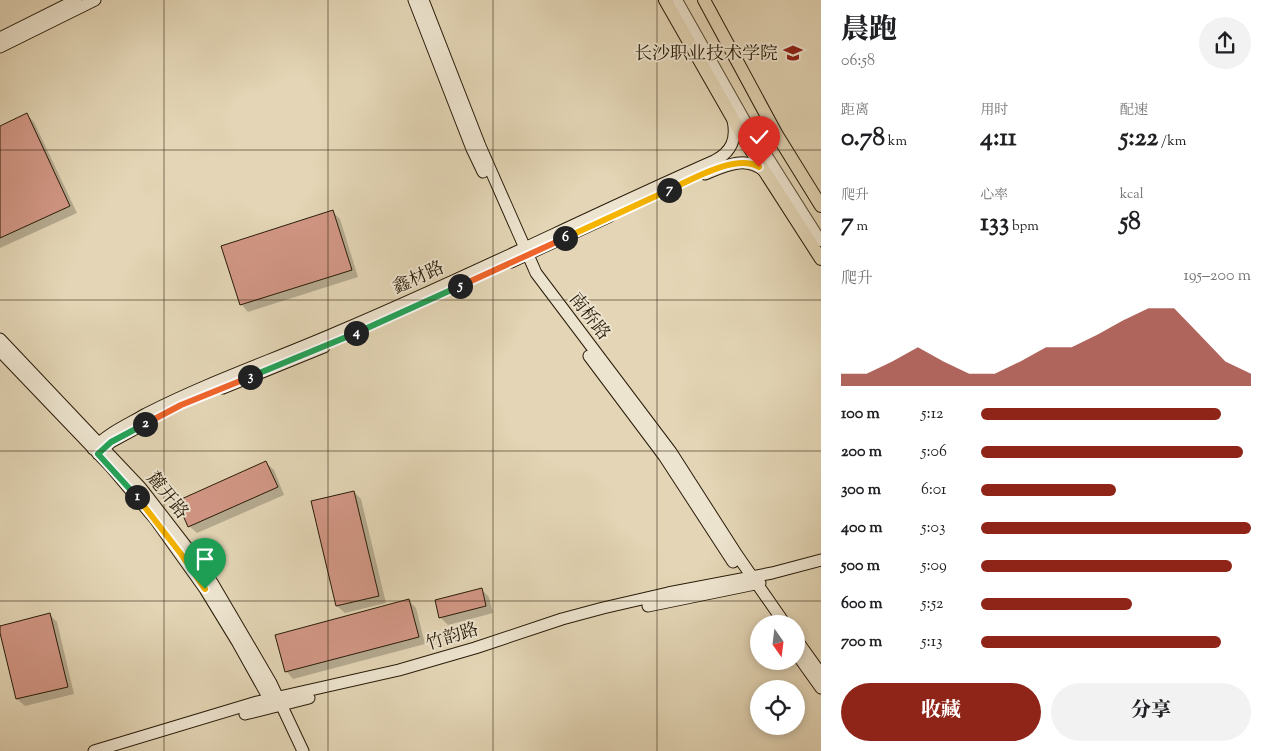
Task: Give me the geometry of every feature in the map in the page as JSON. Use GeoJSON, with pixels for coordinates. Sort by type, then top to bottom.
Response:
{"type":"FeatureCollection","features":[{"type":"Feature","properties":{"kind":"main road"},"geometry":{"type":"LineString","coordinates":[[0,38],[76,0]]}},
{"type":"Feature","properties":{"kind":"main road"},"geometry":{"type":"LineString","coordinates":[[0,47],[95,0]]}},
{"type":"Feature","properties":{"kind":"main road","name":"南桥路"},"geometry":{"type":"LineString","coordinates":[[414,0],[472,149],[522,254],[671,452],[771,615]]}},
{"type":"Feature","properties":{"kind":"main road","name":"南桥路"},"geometry":{"type":"LineString","coordinates":[[422,0],[522,254]]}},
{"type":"Feature","properties":{"kind":"main road"},"geometry":{"type":"LineString","coordinates":[[665,0],[732,119],[821,259]]}},
{"type":"Feature","properties":{"kind":"main road"},"geometry":{"type":"LineString","coordinates":[[704,0],[777,135],[821,206]]}},
{"type":"Feature","properties":{"kind":"main road","name":"鑫材路"},"geometry":{"type":"LineString","coordinates":[[522,254],[632,197],[720,159],[732,146],[734,133],[732,119]]}},
{"type":"Feature","properties":{"kind":"main road","name":"鑫材路"},"geometry":{"type":"LineString","coordinates":[[98,449],[110,434],[178,399],[522,254],[723,166],[750,162],[764,172]]}},
{"type":"Feature","properties":{"kind":"main road","name":"麓开路"},"geometry":{"type":"LineString","coordinates":[[0,339],[98,449],[181,554],[276,702],[303,751]]}},
{"type":"Feature","properties":{"kind":"main road","name":"麓开路"},"geometry":{"type":"LineString","coordinates":[[0,351],[98,449]]}},
{"type":"Feature","properties":{"kind":"main road","name":"竹韵路"},"geometry":{"type":"LineString","coordinates":[[751,581],[821,560]]}},
{"type":"Feature","properties":{"kind":"main road","name":"竹韵路"},"geometry":{"type":"LineString","coordinates":[[94,751],[276,702],[400,677],[604,616],[751,581],[821,568]]}},
{"type":"Feature","properties":{"kind":"main road","name":"南桥路"},"geometry":{"type":"LineString","coordinates":[[751,581],[778,615]]}},
{"type":"Feature","properties":{"kind":"main road"},"geometry":{"type":"LineString","coordinates":[[805,652],[821,674]]}},
{"type":"Feature","properties":{"kind":"main road"},"geometry":{"type":"LineString","coordinates":[[805,666],[821,688]]}},
{"type":"Feature","properties":{"kind":"main road","name":"麓开路"},"geometry":{"type":"LineString","coordinates":[[276,702],[295,751]]}},
{"type":"Feature","properties":{"kind":"main road","name":"竹韵路"},"geometry":{"type":"LineString","coordinates":[[124,751],[276,702]]}},
{"type":"Feature","properties":{"kind":"street"},"geometry":{"type":"LineString","coordinates":[[677,0],[770,162],[821,241]]}},
{"type":"Feature","properties":{"kind":"street"},"geometry":{"type":"LineString","coordinates":[[682,0],[774,160],[821,233]]}},
{"type":"Feature","properties":{"kind":"building"},"geometry":{"type":"Polygon","coordinates":[[[27,113],[70,206],[0,238],[0,126],[27,113]]]}},
{"type":"Feature","properties":{"kind":"building"},"geometry":{"type":"Polygon","coordinates":[[[333,210],[352,270],[240,305],[221,246],[333,210]]]}},
{"type":"Feature","properties":{"kind":"building"},"geometry":{"type":"Polygon","coordinates":[[[266,461],[278,487],[188,527],[177,501],[266,461]]]}},
{"type":"Feature","properties":{"kind":"building"},"geometry":{"type":"Polygon","coordinates":[[[354,491],[379,596],[336,606],[311,501],[354,491]]]}},
{"type":"Feature","properties":{"kind":"building"},"geometry":{"type":"Polygon","coordinates":[[[482,588],[486,606],[439,618],[435,600],[482,588]]]}},
{"type":"Feature","properties":{"kind":"building"},"geometry":{"type":"Polygon","coordinates":[[[409,599],[419,637],[285,672],[275,635],[409,599]]]}},
{"type":"Feature","properties":{"kind":"building"},"geometry":{"type":"Polygon","coordinates":[[[50,613],[68,687],[16,699],[0,626],[50,613]]]}},
{"type":"Feature","properties":{"kind":"place","name":"长沙职业技术学院"},"geometry":{"type":"Point","coordinates":[793,53]}},
{"type":"Feature","properties":{"kind":"route"},"geometry":{"type":"LineString","coordinates":[[205,589],[156,519],[98,454],[111,442],[181,405],[354,334],[543,249],[636,204],[717,169],[744,162],[750,162],[759,167]]}}]}
